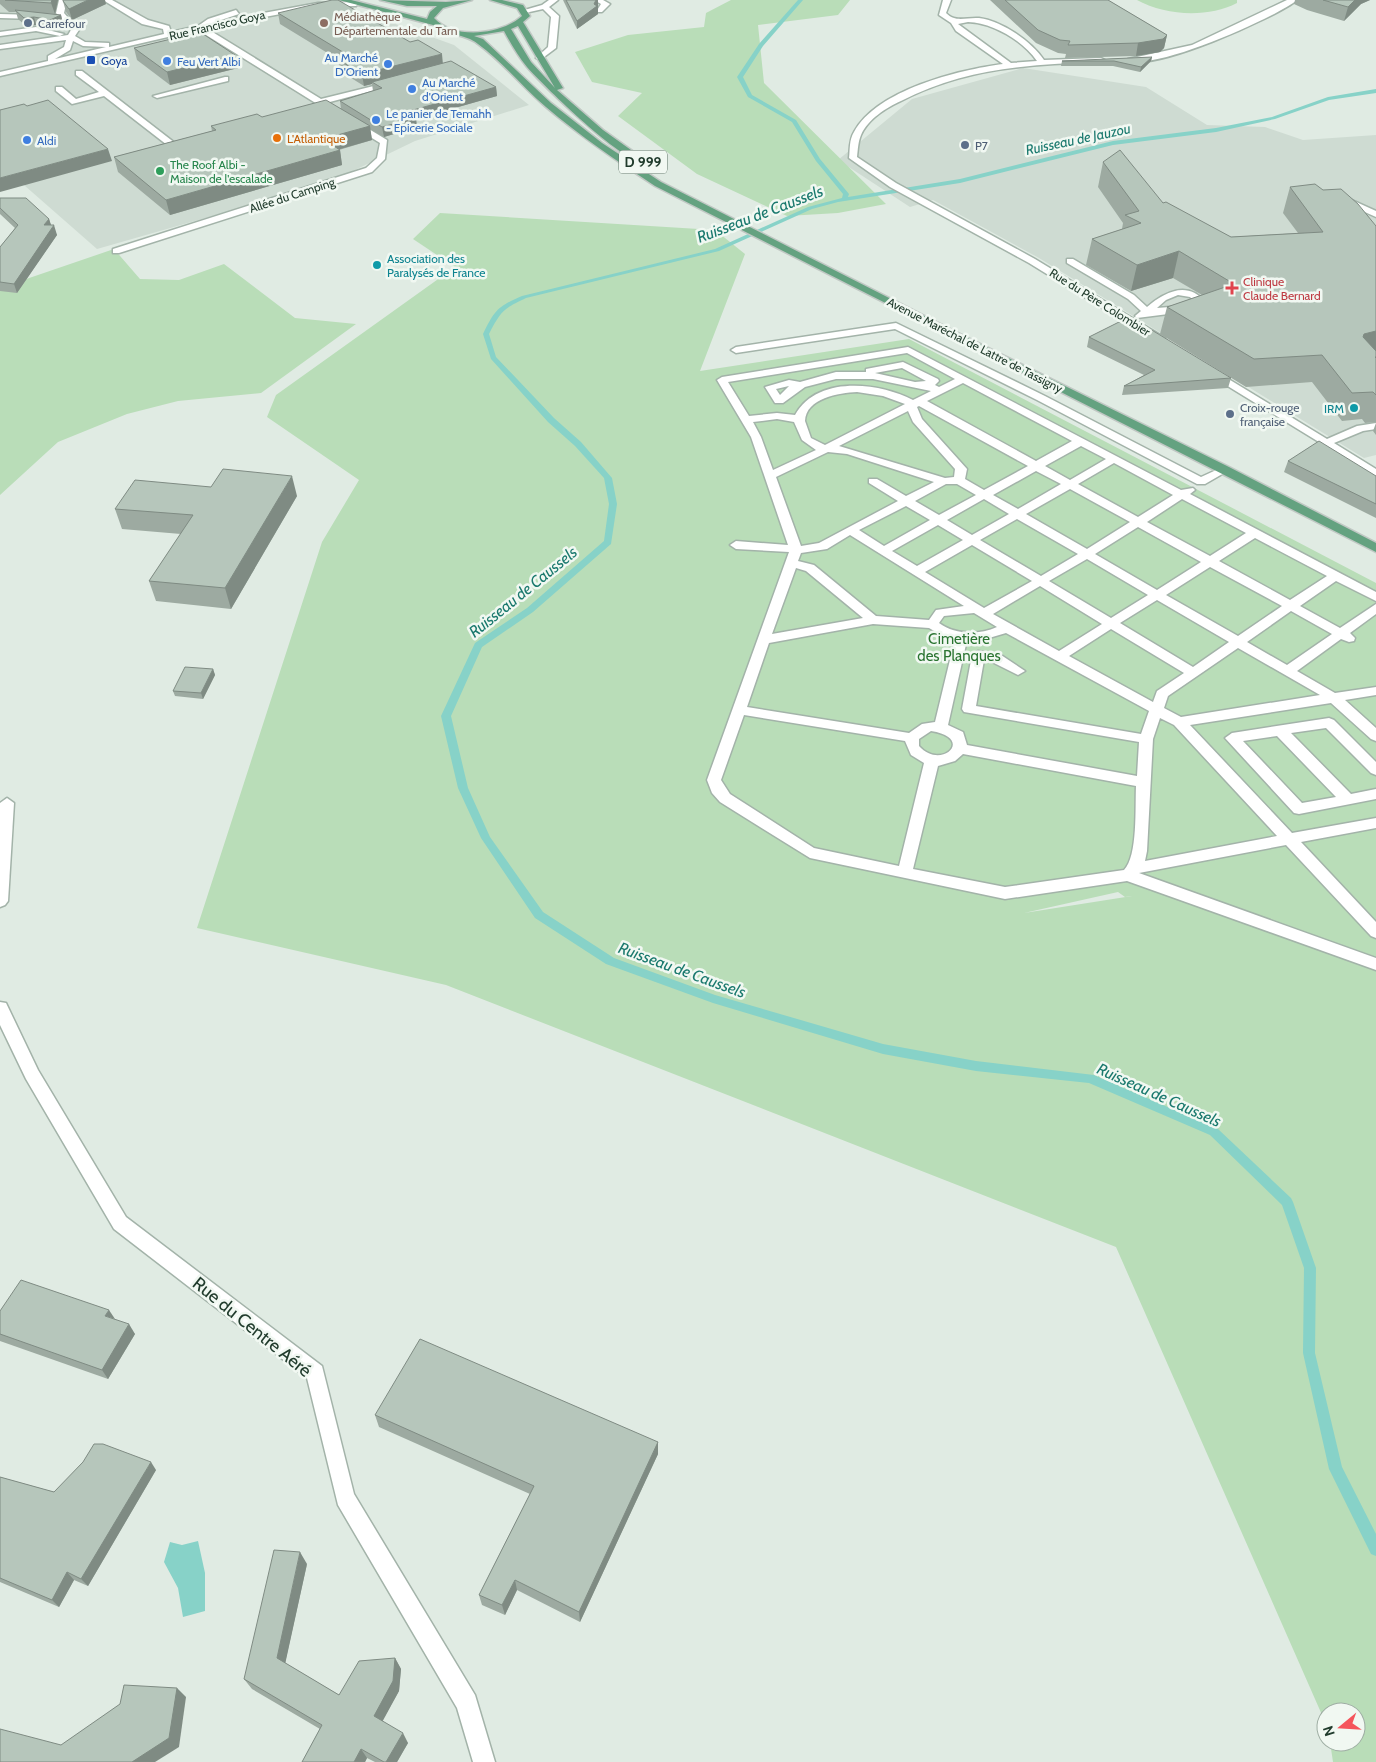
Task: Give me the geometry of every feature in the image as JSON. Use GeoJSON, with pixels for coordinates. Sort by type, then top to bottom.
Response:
{"type":"FeatureCollection","features":[{"type":"Feature","properties":{"kind":"main road"},"geometry":{"type":"LineString","coordinates":[[343,0],[433,23],[449,31],[462,33],[491,32],[507,29],[520,24],[526,16],[525,11],[511,2],[494,0]]}},
{"type":"Feature","properties":{"kind":"main road"},"geometry":{"type":"LineString","coordinates":[[384,0],[424,5],[448,4],[468,0]]}},
{"type":"Feature","properties":{"kind":"main road"},"geometry":{"type":"LineString","coordinates":[[433,23],[430,18],[432,13],[448,4]]}},
{"type":"Feature","properties":{"kind":"main road","name":"D 999"},"geometry":{"type":"LineString","coordinates":[[520,24],[554,78],[564,99]]}},
{"type":"Feature","properties":{"kind":"main road","name":"D 999"},"geometry":{"type":"LineString","coordinates":[[507,29],[528,64],[564,99],[620,147],[727,219]]}},
{"type":"Feature","properties":{"kind":"main road"},"geometry":{"type":"LineString","coordinates":[[462,33],[480,42],[548,105],[599,146],[658,184],[727,219]]}},
{"type":"Feature","properties":{"kind":"main road","name":"Avenue Maréchal de Lattre de Tassigny"},"geometry":{"type":"LineString","coordinates":[[727,219],[1224,469],[1376,548]]}},
{"type":"Feature","properties":{"kind":"main road","name":"Avenue Maréchal de Lattre de Tassigny"},"geometry":{"type":"LineString","coordinates":[[1224,469],[1376,536]]}},
{"type":"Feature","properties":{"kind":"street"},"geometry":{"type":"LineString","coordinates":[[63,0],[60,13],[74,30],[67,48],[51,58],[53,63],[79,73],[174,146],[195,140]]}},
{"type":"Feature","properties":{"kind":"street"},"geometry":{"type":"LineString","coordinates":[[107,0],[146,22],[166,28],[169,36]]}},
{"type":"Feature","properties":{"kind":"street"},"geometry":{"type":"LineString","coordinates":[[525,11],[544,8],[555,0]]}},
{"type":"Feature","properties":{"kind":"street"},"geometry":{"type":"LineString","coordinates":[[598,0],[606,4],[599,10]]}},
{"type":"Feature","properties":{"kind":"street"},"geometry":{"type":"LineString","coordinates":[[948,0],[942,13],[948,19],[956,22],[974,19],[992,23],[1036,54],[1041,61]]}},
{"type":"Feature","properties":{"kind":"street"},"geometry":{"type":"LineString","coordinates":[[1118,60],[1148,59],[1189,48],[1293,0]]}},
{"type":"Feature","properties":{"kind":"street","name":"Rue Francisco Goya"},"geometry":{"type":"LineString","coordinates":[[0,65],[267,4]]}},
{"type":"Feature","properties":{"kind":"street","name":"Rue Francisco Goya"},"geometry":{"type":"LineString","coordinates":[[0,72],[53,63],[277,11],[325,4],[356,4]]}},
{"type":"Feature","properties":{"kind":"street"},"geometry":{"type":"LineString","coordinates":[[540,58],[552,48],[555,16],[544,8]]}},
{"type":"Feature","properties":{"kind":"street"},"geometry":{"type":"LineString","coordinates":[[236,12],[211,21],[200,28],[323,104]]}},
{"type":"Feature","properties":{"kind":"street"},"geometry":{"type":"LineString","coordinates":[[0,16],[47,18]]}},
{"type":"Feature","properties":{"kind":"street"},"geometry":{"type":"LineString","coordinates":[[56,18],[65,19]]}},
{"type":"Feature","properties":{"kind":"street"},"geometry":{"type":"LineString","coordinates":[[956,22],[954,24],[959,29],[1008,64],[1041,61],[1109,60]]}},
{"type":"Feature","properties":{"kind":"street"},"geometry":{"type":"LineString","coordinates":[[0,34],[36,29],[71,37],[83,44],[90,45],[113,45],[156,39]]}},
{"type":"Feature","properties":{"kind":"street"},"geometry":{"type":"LineString","coordinates":[[0,47],[71,37]]}},
{"type":"Feature","properties":{"kind":"street","name":"Rue Francisco Goya"},"geometry":{"type":"LineString","coordinates":[[60,52],[80,57]]}},
{"type":"Feature","properties":{"kind":"street"},"geometry":{"type":"LineString","coordinates":[[79,73],[80,57]]}},
{"type":"Feature","properties":{"kind":"street","name":"Rue du Père Colombier"},"geometry":{"type":"LineString","coordinates":[[1008,64],[946,76],[915,88],[875,112],[855,137],[853,158],[893,185],[1032,260],[1170,346]]}},
{"type":"Feature","properties":{"kind":"street"},"geometry":{"type":"LineString","coordinates":[[157,96],[225,79]]}},
{"type":"Feature","properties":{"kind":"street"},"geometry":{"type":"LineString","coordinates":[[308,110],[404,79]]}},
{"type":"Feature","properties":{"kind":"street"},"geometry":{"type":"LineString","coordinates":[[59,89],[74,102],[105,93]]}},
{"type":"Feature","properties":{"kind":"street","name":"Allée du Camping"},"geometry":{"type":"LineString","coordinates":[[116,251],[369,170],[381,159],[384,142],[323,104]]}},
{"type":"Feature","properties":{"kind":"street"},"geometry":{"type":"LineString","coordinates":[[1340,198],[1376,214]]}},
{"type":"Feature","properties":{"kind":"street"},"geometry":{"type":"LineString","coordinates":[[1070,261],[1131,298],[1147,312],[1130,321]]}},
{"type":"Feature","properties":{"kind":"street"},"geometry":{"type":"LineString","coordinates":[[736,350],[896,326],[1033,394],[1201,482]]}},
{"type":"Feature","properties":{"kind":"street"},"geometry":{"type":"LineString","coordinates":[[1376,597],[908,350],[722,380],[756,437],[794,556],[714,780],[717,789],[725,798],[810,853],[1005,894],[1376,823]]}},
{"type":"Feature","properties":{"kind":"street"},"geometry":{"type":"LineString","coordinates":[[820,364],[840,391]]}},
{"type":"Feature","properties":{"kind":"street"},"geometry":{"type":"LineString","coordinates":[[800,385],[789,383],[770,387],[779,401],[800,385],[830,377],[903,365],[934,381],[920,387],[899,380],[858,373]]}},
{"type":"Feature","properties":{"kind":"street"},"geometry":{"type":"LineString","coordinates":[[1203,366],[1376,474]]}},
{"type":"Feature","properties":{"kind":"street"},"geometry":{"type":"LineString","coordinates":[[769,474],[778,473],[963,379]]}},
{"type":"Feature","properties":{"kind":"street"},"geometry":{"type":"LineString","coordinates":[[927,385],[940,392]]}},
{"type":"Feature","properties":{"kind":"street"},"geometry":{"type":"LineString","coordinates":[[1344,636],[1036,466],[896,395],[880,391],[840,391],[812,400],[801,411],[798,419],[803,434],[812,444],[825,449],[846,450],[944,481],[959,480],[1334,698],[1376,736]]}},
{"type":"Feature","properties":{"kind":"street"},"geometry":{"type":"LineString","coordinates":[[790,393],[812,400]]}},
{"type":"Feature","properties":{"kind":"street"},"geometry":{"type":"LineString","coordinates":[[915,405],[916,420],[961,469],[959,480]]}},
{"type":"Feature","properties":{"kind":"street"},"geometry":{"type":"LineString","coordinates":[[746,420],[777,416],[798,419]]}},
{"type":"Feature","properties":{"kind":"street"},"geometry":{"type":"LineString","coordinates":[[1326,443],[1361,428],[1376,426]]}},
{"type":"Feature","properties":{"kind":"street"},"geometry":{"type":"LineString","coordinates":[[883,551],[1081,441]]}},
{"type":"Feature","properties":{"kind":"street"},"geometry":{"type":"LineString","coordinates":[[916,572],[1114,459]]}},
{"type":"Feature","properties":{"kind":"street"},"geometry":{"type":"LineString","coordinates":[[899,467],[873,481],[1194,673]]}},
{"type":"Feature","properties":{"kind":"street"},"geometry":{"type":"LineString","coordinates":[[932,624],[940,613],[980,612],[1041,582],[1224,469]]}},
{"type":"Feature","properties":{"kind":"street"},"geometry":{"type":"LineString","coordinates":[[794,556],[823,546],[944,481]]}},
{"type":"Feature","properties":{"kind":"street"},"geometry":{"type":"LineString","coordinates":[[850,530],[1007,628],[1179,722],[1376,932]]}},
{"type":"Feature","properties":{"kind":"street"},"geometry":{"type":"LineString","coordinates":[[1058,656],[1255,533]]}},
{"type":"Feature","properties":{"kind":"street"},"geometry":{"type":"LineString","coordinates":[[736,545],[794,556],[874,620]]}},
{"type":"Feature","properties":{"kind":"street"},"geometry":{"type":"LineString","coordinates":[[1131,871],[1140,851],[1146,739],[1154,710],[1162,694],[1336,575]]}},
{"type":"Feature","properties":{"kind":"street"},"geometry":{"type":"LineString","coordinates":[[1288,671],[1344,636],[1376,608]]}},
{"type":"Feature","properties":{"kind":"street"},"geometry":{"type":"LineString","coordinates":[[764,640],[874,620],[932,624],[948,634],[962,635],[994,634],[1007,628]]}},
{"type":"Feature","properties":{"kind":"street"},"geometry":{"type":"LineString","coordinates":[[941,727],[962,635]]}},
{"type":"Feature","properties":{"kind":"street"},"geometry":{"type":"LineString","coordinates":[[1018,671],[996,658],[978,655],[968,709],[1146,739]]}},
{"type":"Feature","properties":{"kind":"street"},"geometry":{"type":"LineString","coordinates":[[1179,722],[1376,691]]}},
{"type":"Feature","properties":{"kind":"street"},"geometry":{"type":"LineString","coordinates":[[738,710],[912,738]]}},
{"type":"Feature","properties":{"kind":"street"},"geometry":{"type":"LineString","coordinates":[[1376,770],[1329,722],[1232,738],[1299,809],[1376,794]]}},
{"type":"Feature","properties":{"kind":"street"},"geometry":{"type":"LineString","coordinates":[[941,727],[958,736],[962,742],[961,749],[950,758],[932,760],[916,752],[912,745],[912,738],[922,728],[941,727]]}},
{"type":"Feature","properties":{"kind":"street"},"geometry":{"type":"LineString","coordinates":[[1280,730],[1348,800]]}},
{"type":"Feature","properties":{"kind":"street"},"geometry":{"type":"LineString","coordinates":[[961,749],[1144,782]]}},
{"type":"Feature","properties":{"kind":"street"},"geometry":{"type":"LineString","coordinates":[[905,873],[932,760]]}},
{"type":"Feature","properties":{"kind":"street"},"geometry":{"type":"LineString","coordinates":[[0,901],[7,803]]}},
{"type":"Feature","properties":{"kind":"street"},"geometry":{"type":"LineString","coordinates":[[1131,871],[1376,964]]}},
{"type":"Feature","properties":{"kind":"street","name":"Rue du Centre Aéré"},"geometry":{"type":"LineString","coordinates":[[0,1008],[32,1074],[120,1223],[315,1373],[345,1498],[467,1703],[484,1762]]}},
{"type":"Feature","properties":{"kind":"shaded area"},"geometry":{"type":"Polygon","coordinates":[[[0,0],[319,0],[348,7],[454,45],[529,105],[415,141],[328,183],[97,249],[0,164],[0,0]]]}},
{"type":"Feature","properties":{"kind":"shaded area","name":"Clinique Claude Bernard"},"geometry":{"type":"Polygon","coordinates":[[[1023,68],[1146,87],[1207,125],[1265,127],[1303,140],[1376,135],[1376,455],[1364,458],[1039,258],[933,200],[910,207],[838,160],[912,99],[1023,68]]]}},
{"type":"Feature","properties":{"kind":"green space"},"geometry":{"type":"Polygon","coordinates":[[[731,0],[850,0],[838,15],[758,25],[764,83],[886,204],[838,213],[787,216],[697,174],[618,116],[642,93],[592,82],[575,52],[628,35],[704,27],[706,13],[731,0]]]}},
{"type":"Feature","properties":{"kind":"green space"},"geometry":{"type":"Polygon","coordinates":[[[1137,0],[1237,0],[1237,3],[1213,11],[1187,13],[1161,9],[1137,0]]]}},
{"type":"Feature","properties":{"kind":"green space","name":"Cimetière des Planques"},"geometry":{"type":"Polygon","coordinates":[[[440,213],[715,230],[745,254],[700,371],[909,339],[1376,583],[1376,1762],[1333,1762],[1332,1752],[1366,1752],[1366,1702],[1316,1702],[1116,1247],[446,985],[197,928],[322,542],[359,480],[267,417],[276,395],[455,267],[413,239],[440,213]],[[1118,892],[1024,913],[1132,896],[1125,897],[1118,892]]]}},
{"type":"Feature","properties":{"kind":"green space"},"geometry":{"type":"Polygon","coordinates":[[[114,249],[140,279],[179,280],[224,264],[295,318],[356,324],[261,393],[178,401],[127,414],[58,442],[0,495],[0,288],[114,249]]]}},
{"type":"Feature","properties":{"kind":"water"},"geometry":{"type":"Polygon","coordinates":[[[198,1541],[205,1573],[205,1611],[183,1617],[178,1588],[164,1562],[170,1542],[182,1545],[198,1541]]]}},
{"type":"Feature","properties":{"kind":"building"},"geometry":{"type":"Polygon","coordinates":[[[5,0],[52,0],[51,3],[5,0]]]}},
{"type":"Feature","properties":{"kind":"building"},"geometry":{"type":"Polygon","coordinates":[[[63,0],[88,0],[69,9],[63,0]]]}},
{"type":"Feature","properties":{"kind":"building"},"geometry":{"type":"Polygon","coordinates":[[[338,0],[410,42],[418,40],[442,54],[362,74],[339,60],[351,57],[278,13],[338,0]]]}},
{"type":"Feature","properties":{"kind":"building"},"geometry":{"type":"Polygon","coordinates":[[[566,0],[596,0],[594,4],[597,6],[577,21],[566,0]]]}},
{"type":"Feature","properties":{"kind":"building"},"geometry":{"type":"Polygon","coordinates":[[[1005,0],[1108,0],[1167,35],[1163,39],[1138,43],[1068,45],[1070,41],[1060,40],[1038,30],[1005,0]]]}},
{"type":"Feature","properties":{"kind":"building"},"geometry":{"type":"Polygon","coordinates":[[[1323,0],[1355,0],[1348,7],[1323,0]]]}},
{"type":"Feature","properties":{"kind":"building"},"geometry":{"type":"Polygon","coordinates":[[[15,10],[61,15],[50,20],[34,17],[24,18],[15,10]]]}},
{"type":"Feature","properties":{"kind":"building"},"geometry":{"type":"Polygon","coordinates":[[[200,32],[235,55],[167,72],[134,48],[200,32]]]}},
{"type":"Feature","properties":{"kind":"building"},"geometry":{"type":"Polygon","coordinates":[[[1152,57],[1141,67],[1114,61],[1062,61],[1152,57]]]}},
{"type":"Feature","properties":{"kind":"building"},"geometry":{"type":"Polygon","coordinates":[[[451,61],[496,87],[406,112],[416,118],[382,127],[340,101],[382,88],[372,82],[451,61]]]}},
{"type":"Feature","properties":{"kind":"building"},"geometry":{"type":"Polygon","coordinates":[[[48,100],[108,149],[0,178],[0,110],[24,104],[27,106],[48,100]]]}},
{"type":"Feature","properties":{"kind":"building"},"geometry":{"type":"Polygon","coordinates":[[[326,100],[370,126],[323,139],[340,150],[166,200],[114,157],[216,130],[211,126],[257,114],[262,117],[326,100]]]}},
{"type":"Feature","properties":{"kind":"building"},"geometry":{"type":"Polygon","coordinates":[[[1120,150],[1163,203],[1166,202],[1231,237],[1323,232],[1290,187],[1315,184],[1323,190],[1341,189],[1358,204],[1376,226],[1376,331],[1364,334],[1363,337],[1376,351],[1376,395],[1373,392],[1352,393],[1322,355],[1254,359],[1167,307],[1234,284],[1179,251],[1137,265],[1092,239],[1141,223],[1125,215],[1139,211],[1103,162],[1120,150]]]}},
{"type":"Feature","properties":{"kind":"building"},"geometry":{"type":"Polygon","coordinates":[[[0,198],[26,198],[49,219],[44,225],[54,225],[14,284],[0,282],[0,247],[18,225],[0,208],[0,198]]]}},
{"type":"Feature","properties":{"kind":"building"},"geometry":{"type":"Polygon","coordinates":[[[1123,320],[1145,330],[1150,329],[1231,378],[1124,386],[1155,370],[1089,337],[1123,320]]]}},
{"type":"Feature","properties":{"kind":"building"},"geometry":{"type":"Polygon","coordinates":[[[1319,441],[1376,476],[1376,504],[1288,461],[1319,441]]]}},
{"type":"Feature","properties":{"kind":"building"},"geometry":{"type":"Polygon","coordinates":[[[223,469],[292,476],[225,588],[149,581],[193,515],[115,509],[135,480],[211,487],[223,469]]]}},
{"type":"Feature","properties":{"kind":"building"},"geometry":{"type":"Polygon","coordinates":[[[185,667],[213,669],[201,693],[173,691],[185,667]]]}},
{"type":"Feature","properties":{"kind":"building"},"geometry":{"type":"Polygon","coordinates":[[[21,1280],[109,1310],[105,1316],[129,1324],[102,1370],[0,1334],[0,1311],[21,1280]]]}},
{"type":"Feature","properties":{"kind":"building"},"geometry":{"type":"Polygon","coordinates":[[[420,1339],[658,1442],[579,1612],[515,1580],[502,1605],[479,1595],[534,1486],[375,1415],[420,1339]]]}},
{"type":"Feature","properties":{"kind":"building"},"geometry":{"type":"Polygon","coordinates":[[[94,1444],[103,1444],[151,1462],[81,1579],[67,1572],[52,1600],[0,1578],[0,1477],[54,1492],[83,1462],[94,1444]]]}},
{"type":"Feature","properties":{"kind":"building"},"geometry":{"type":"Polygon","coordinates":[[[274,1550],[300,1552],[277,1658],[339,1695],[359,1661],[395,1658],[393,1681],[374,1716],[403,1733],[386,1762],[361,1749],[354,1762],[302,1762],[322,1725],[244,1679],[274,1550]]]}},
{"type":"Feature","properties":{"kind":"building"},"geometry":{"type":"Polygon","coordinates":[[[124,1685],[177,1688],[169,1738],[132,1762],[0,1762],[0,1729],[61,1745],[120,1704],[124,1685]]]}},
{"type":"Feature","properties":{"kind":"waterway","name":"Ruisseau de Caussels"},"geometry":{"type":"LineString","coordinates":[[801,0],[761,45],[740,77],[750,96],[794,121],[818,160],[846,194],[844,199]]}},
{"type":"Feature","properties":{"kind":"waterway","name":"Ruisseau de Jauzou"},"geometry":{"type":"LineString","coordinates":[[844,199],[960,181],[1113,143],[1216,130],[1273,118],[1328,99],[1376,91]]}},
{"type":"Feature","properties":{"kind":"waterway","name":"Ruisseau de Caussels"},"geometry":{"type":"LineString","coordinates":[[844,199],[810,208],[717,250],[524,297],[507,305],[496,314],[486,334],[493,358],[551,420],[578,444],[608,478],[613,504],[608,542],[530,610],[478,645],[446,716],[463,788],[486,838],[539,915],[610,961],[713,999],[883,1049],[976,1066],[1090,1078],[1214,1132],[1287,1202],[1310,1268],[1309,1353],[1336,1469],[1376,1549]]}},
{"type":"Feature","properties":{"kind":"place","name":"Carrefour"},"geometry":{"type":"Point","coordinates":[28,23]}},
{"type":"Feature","properties":{"kind":"place","name":"Médiathèque Départementale du Tarn"},"geometry":{"type":"Point","coordinates":[324,23]}},
{"type":"Feature","properties":{"kind":"place","name":"Goya"},"geometry":{"type":"Point","coordinates":[91,60]}},
{"type":"Feature","properties":{"kind":"place","name":"Feu Vert Albi"},"geometry":{"type":"Point","coordinates":[167,61]}},
{"type":"Feature","properties":{"kind":"place","name":"Au Marché D'Orient"},"geometry":{"type":"Point","coordinates":[388,64]}},
{"type":"Feature","properties":{"kind":"place","name":"Au Marché d'Orient"},"geometry":{"type":"Point","coordinates":[412,89]}},
{"type":"Feature","properties":{"kind":"place","name":"Le panier de Temahh - Epicerie Sociale"},"geometry":{"type":"Point","coordinates":[376,120]}},
{"type":"Feature","properties":{"kind":"place","name":"L'Atlantique"},"geometry":{"type":"Point","coordinates":[277,138]}},
{"type":"Feature","properties":{"kind":"place","name":"Aldi"},"geometry":{"type":"Point","coordinates":[27,140]}},
{"type":"Feature","properties":{"kind":"place","name":"P7"},"geometry":{"type":"Point","coordinates":[965,145]}},
{"type":"Feature","properties":{"kind":"place","name":"The Roof Albi - Maison de l'escalade"},"geometry":{"type":"Point","coordinates":[160,171]}},
{"type":"Feature","properties":{"kind":"place","name":"Association des Paralysés de France"},"geometry":{"type":"Point","coordinates":[377,265]}},
{"type":"Feature","properties":{"kind":"place","name":"Clinique Claude Bernard"},"geometry":{"type":"Point","coordinates":[1232,288]}},
{"type":"Feature","properties":{"kind":"place","name":"IRM"},"geometry":{"type":"Point","coordinates":[1354,408]}},
{"type":"Feature","properties":{"kind":"place","name":"Croix-rouge française"},"geometry":{"type":"Point","coordinates":[1230,414]}}]}
